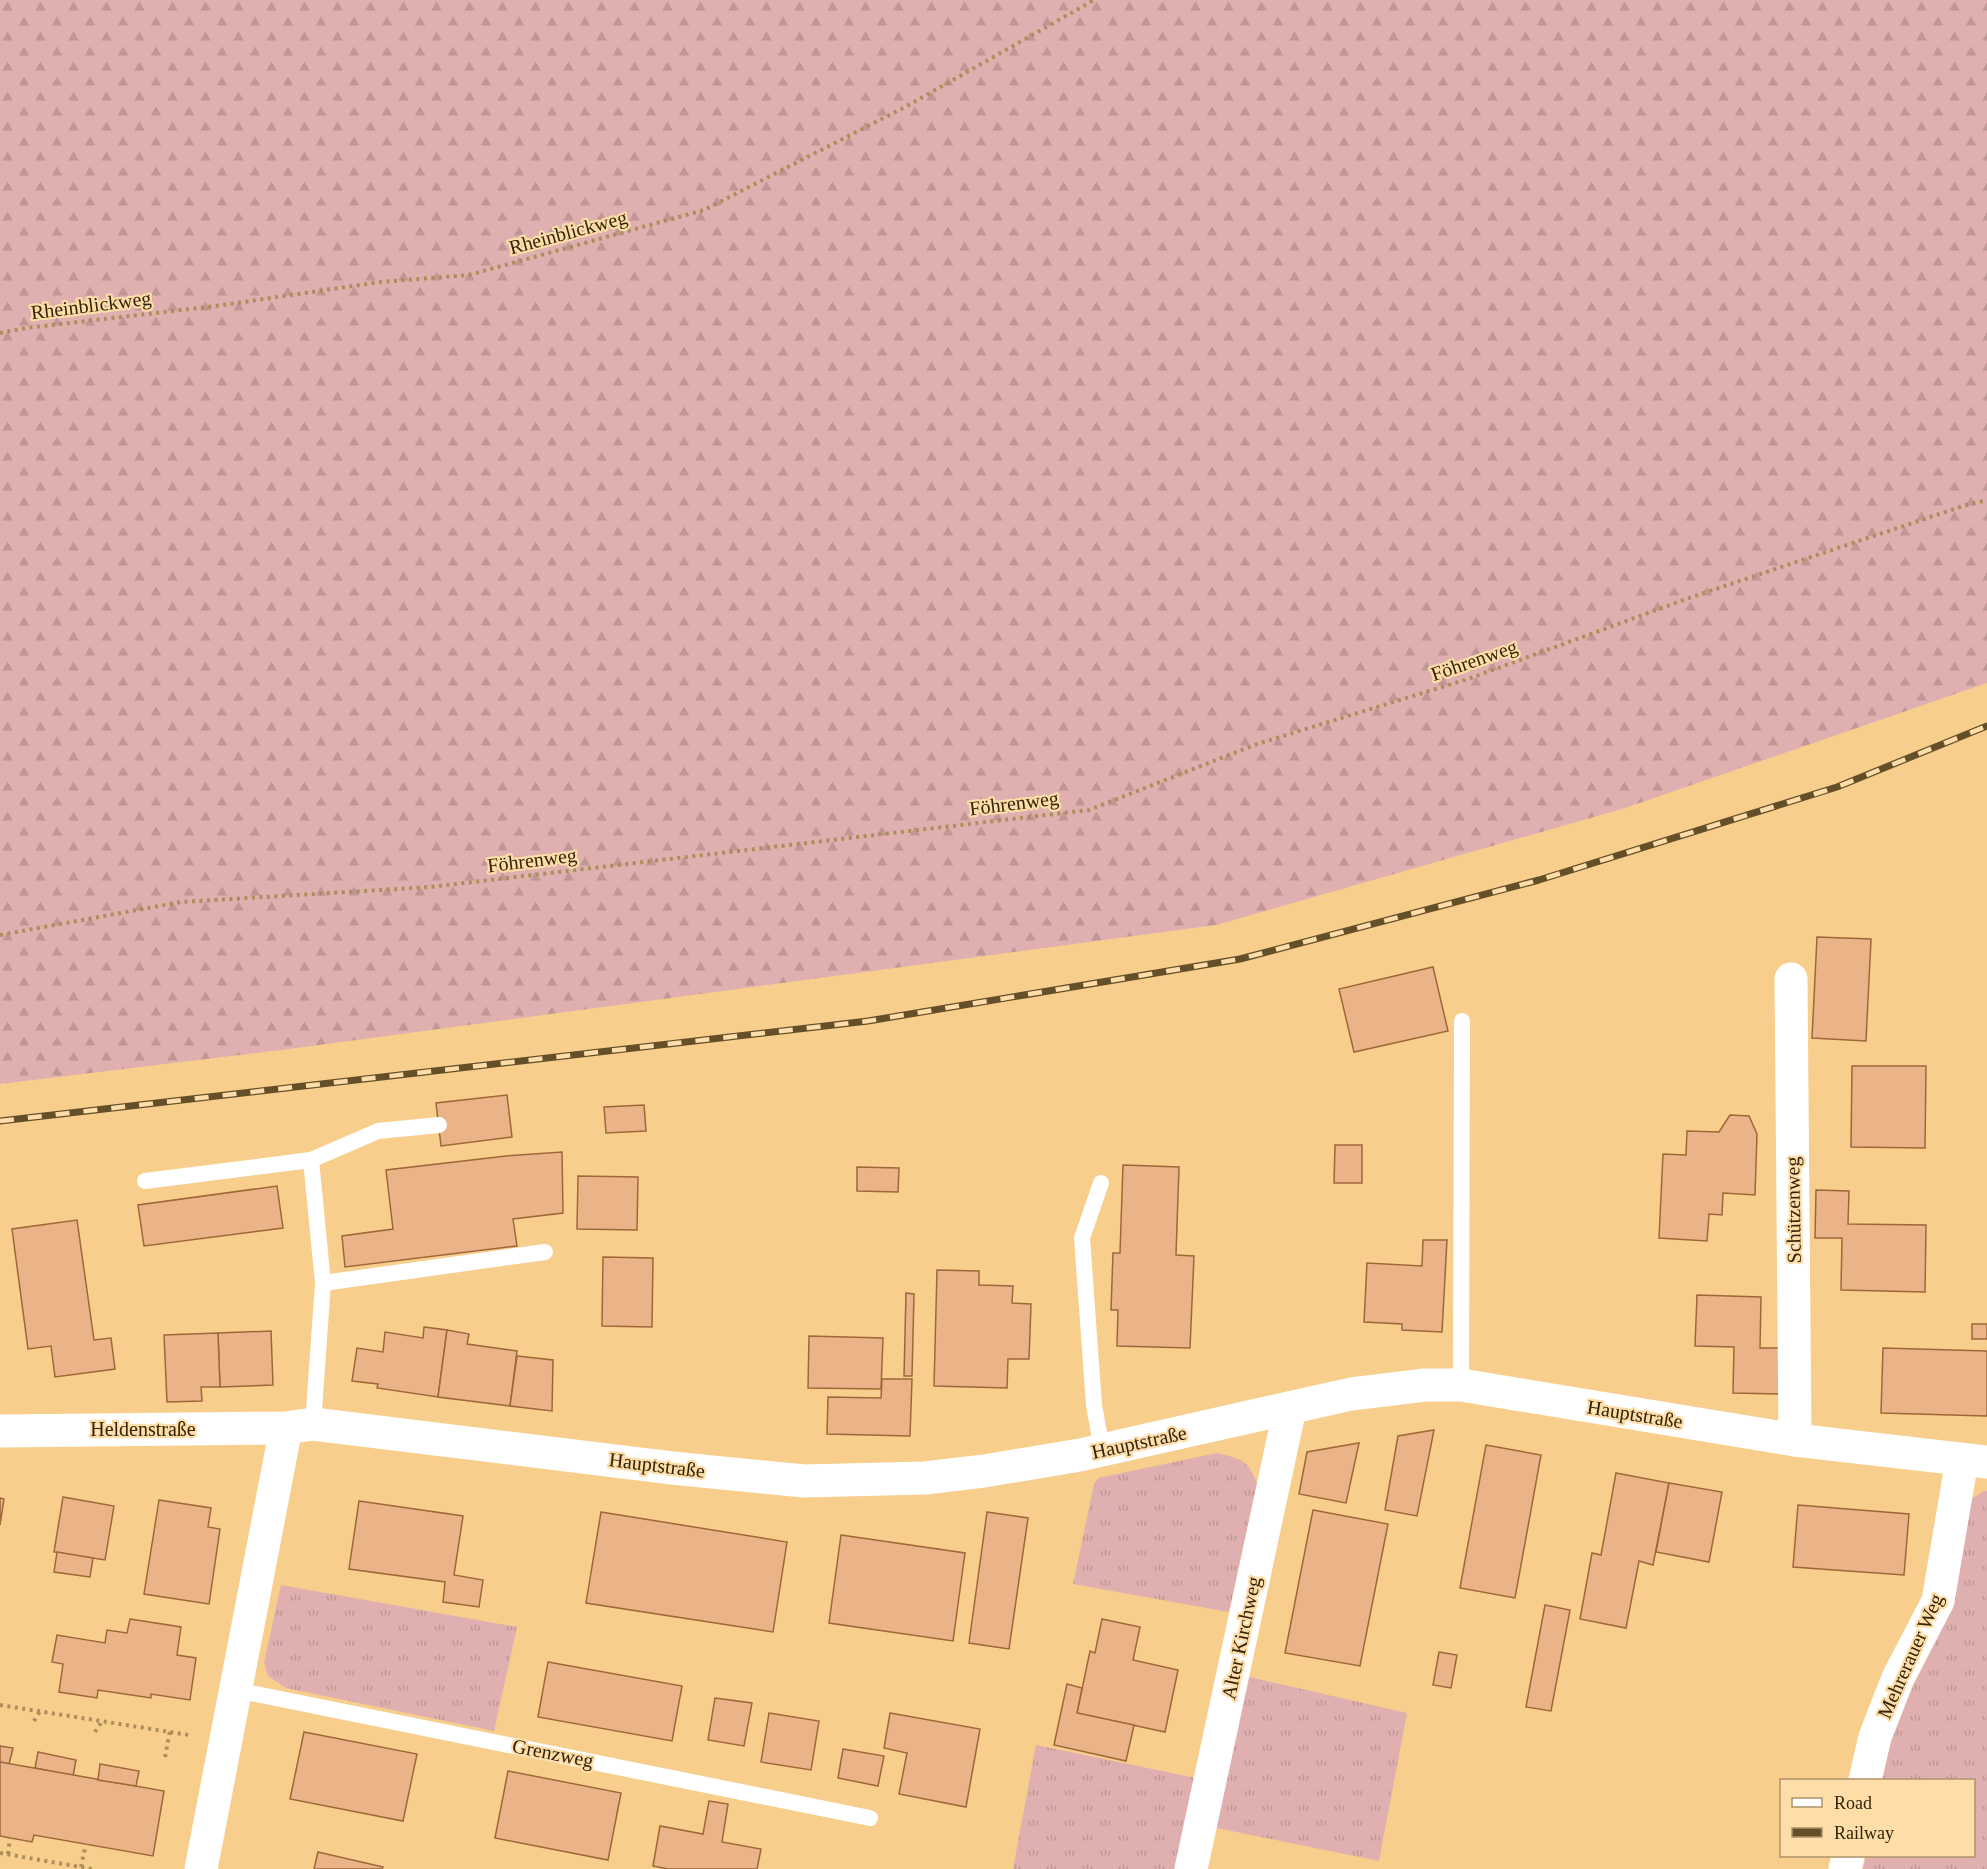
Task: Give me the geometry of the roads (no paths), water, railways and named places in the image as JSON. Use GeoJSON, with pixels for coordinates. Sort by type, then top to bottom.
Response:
{"type":"FeatureCollection","features":[{"type":"Feature","properties":{"kind":"street","name":"Schützenweg"},"geometry":{"type":"LineString","coordinates":[[1791,979],[1795,1440]]}},
{"type":"Feature","properties":{"kind":"street","name":"Hauptstraße"},"geometry":{"type":"LineString","coordinates":[[299,1426],[672,1468],[804,1480],[925,1478],[984,1471],[1102,1450],[1351,1394],[1425,1385],[1461,1385],[1795,1440],[1974,1461]]}},
{"type":"Feature","properties":{"kind":"street","name":"Alter Kirchweg"},"geometry":{"type":"LineString","coordinates":[[1191,1869],[1290,1408]]}},
{"type":"Feature","properties":{"kind":"street","name":"Heldenstraße"},"geometry":{"type":"LineString","coordinates":[[0,1431],[299,1426]]}},
{"type":"Feature","properties":{"kind":"street"},"geometry":{"type":"LineString","coordinates":[[201,1869],[236,1690],[299,1426]]}},
{"type":"Feature","properties":{"kind":"street","name":"Mehrerauer Weg"},"geometry":{"type":"LineString","coordinates":[[1865,1779],[1875,1737],[1898,1678],[1938,1601],[1974,1461]]}},
{"type":"Feature","properties":{"kind":"lane"},"geometry":{"type":"LineString","coordinates":[[1461,1385],[1462,1021]]}},
{"type":"Feature","properties":{"kind":"lane"},"geometry":{"type":"LineString","coordinates":[[145,1182],[311,1160],[378,1131],[439,1125]]}},
{"type":"Feature","properties":{"kind":"lane"},"geometry":{"type":"LineString","coordinates":[[299,1426],[323,1283],[311,1160]]}},
{"type":"Feature","properties":{"kind":"lane"},"geometry":{"type":"LineString","coordinates":[[1101,1183],[1082,1238],[1094,1405],[1102,1450]]}},
{"type":"Feature","properties":{"kind":"lane"},"geometry":{"type":"LineString","coordinates":[[323,1283],[545,1252]]}},
{"type":"Feature","properties":{"kind":"lane","name":"Grenzweg"},"geometry":{"type":"LineString","coordinates":[[236,1690],[870,1818]]}},
{"type":"Feature","properties":{"kind":"railway"},"geometry":{"type":"LineString","coordinates":[[0,1121],[868,1021],[1240,959],[1539,880],[1837,787],[1987,726]]}}]}
